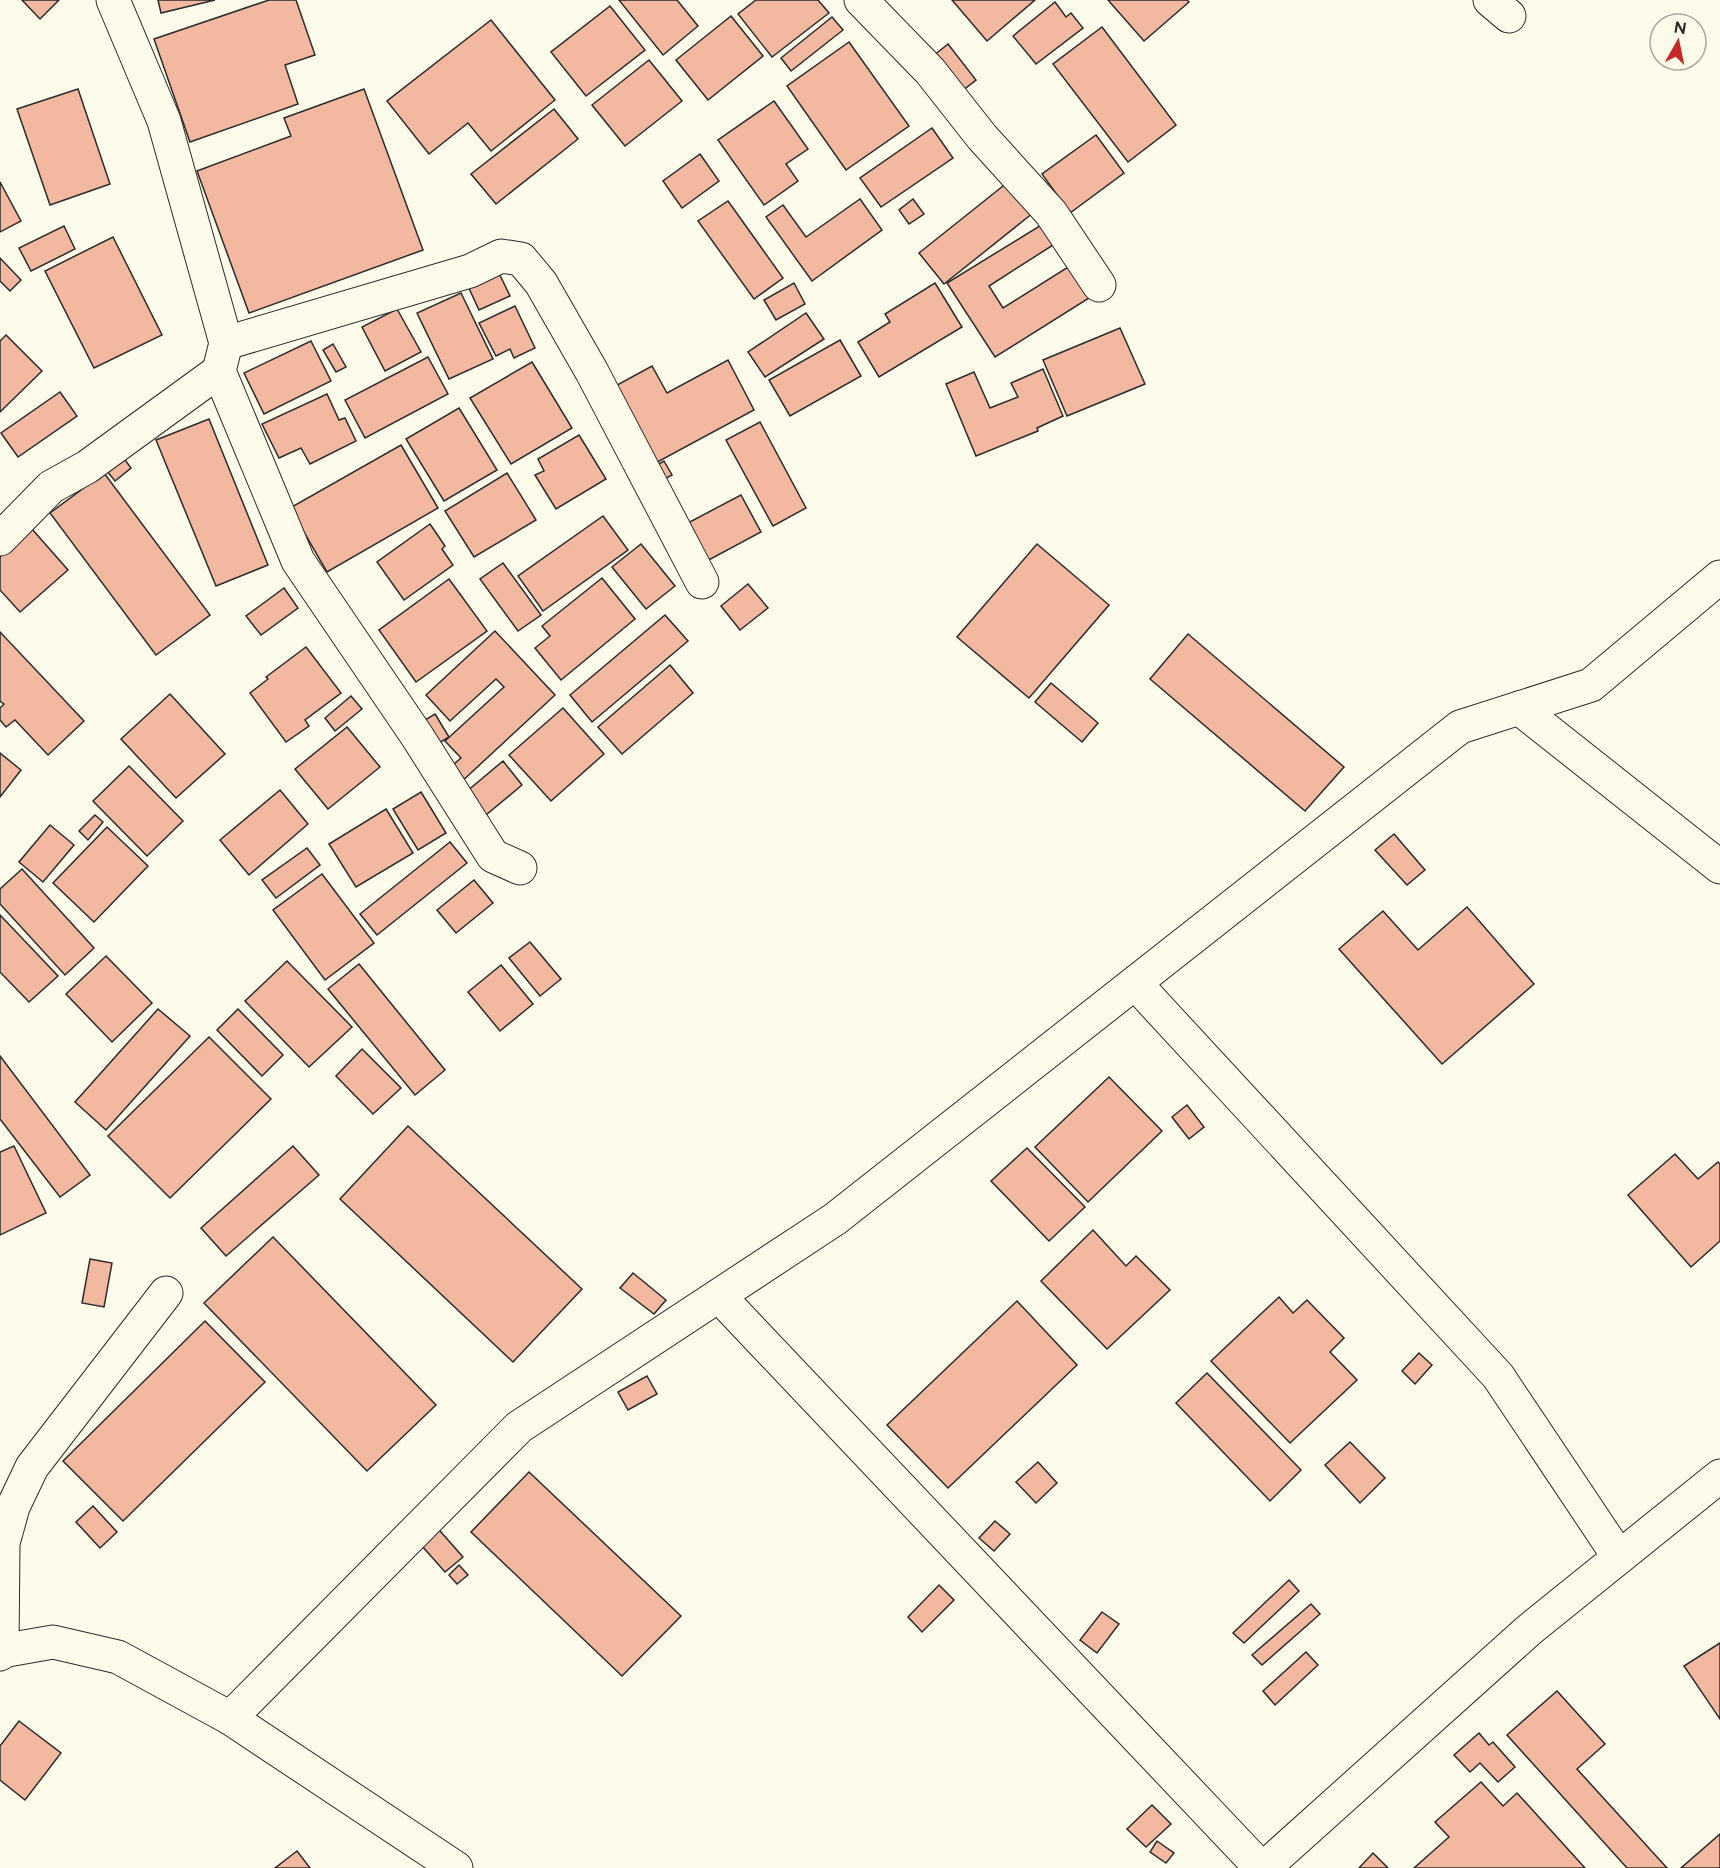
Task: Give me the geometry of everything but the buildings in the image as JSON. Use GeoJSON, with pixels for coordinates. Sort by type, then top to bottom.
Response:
{"type":"FeatureCollection","features":[{"type":"Feature","properties":{"kind":"street"},"geometry":{"type":"LineString","coordinates":[[113,0],[165,121],[222,357],[298,561],[417,736],[493,856],[520,868]]}},
{"type":"Feature","properties":{"kind":"street"},"geometry":{"type":"LineString","coordinates":[[861,0],[930,71],[982,137],[1051,213],[1099,285]]}},
{"type":"Feature","properties":{"kind":"street"},"geometry":{"type":"LineString","coordinates":[[0,539],[51,487],[87,467],[222,357],[470,271],[501,256],[521,259],[541,282],[586,362],[702,582]]}},
{"type":"Feature","properties":{"kind":"street"},"geometry":{"type":"LineString","coordinates":[[230,1718],[519,1427],[835,1220],[1460,727],[1591,684],[1720,578]]}},
{"type":"Feature","properties":{"kind":"street"},"geometry":{"type":"LineString","coordinates":[[1519,708],[1720,867]]}},
{"type":"Feature","properties":{"kind":"street"},"geometry":{"type":"LineString","coordinates":[[1135,983],[1498,1376],[1618,1557]]}},
{"type":"Feature","properties":{"kind":"street"},"geometry":{"type":"LineString","coordinates":[[166,1293],[6,1504],[1,1652],[53,1642],[118,1657],[230,1718],[456,1868]]}},
{"type":"Feature","properties":{"kind":"street"},"geometry":{"type":"LineString","coordinates":[[718,1296],[1263,1868],[1528,1630],[1720,1476]]}}]}
